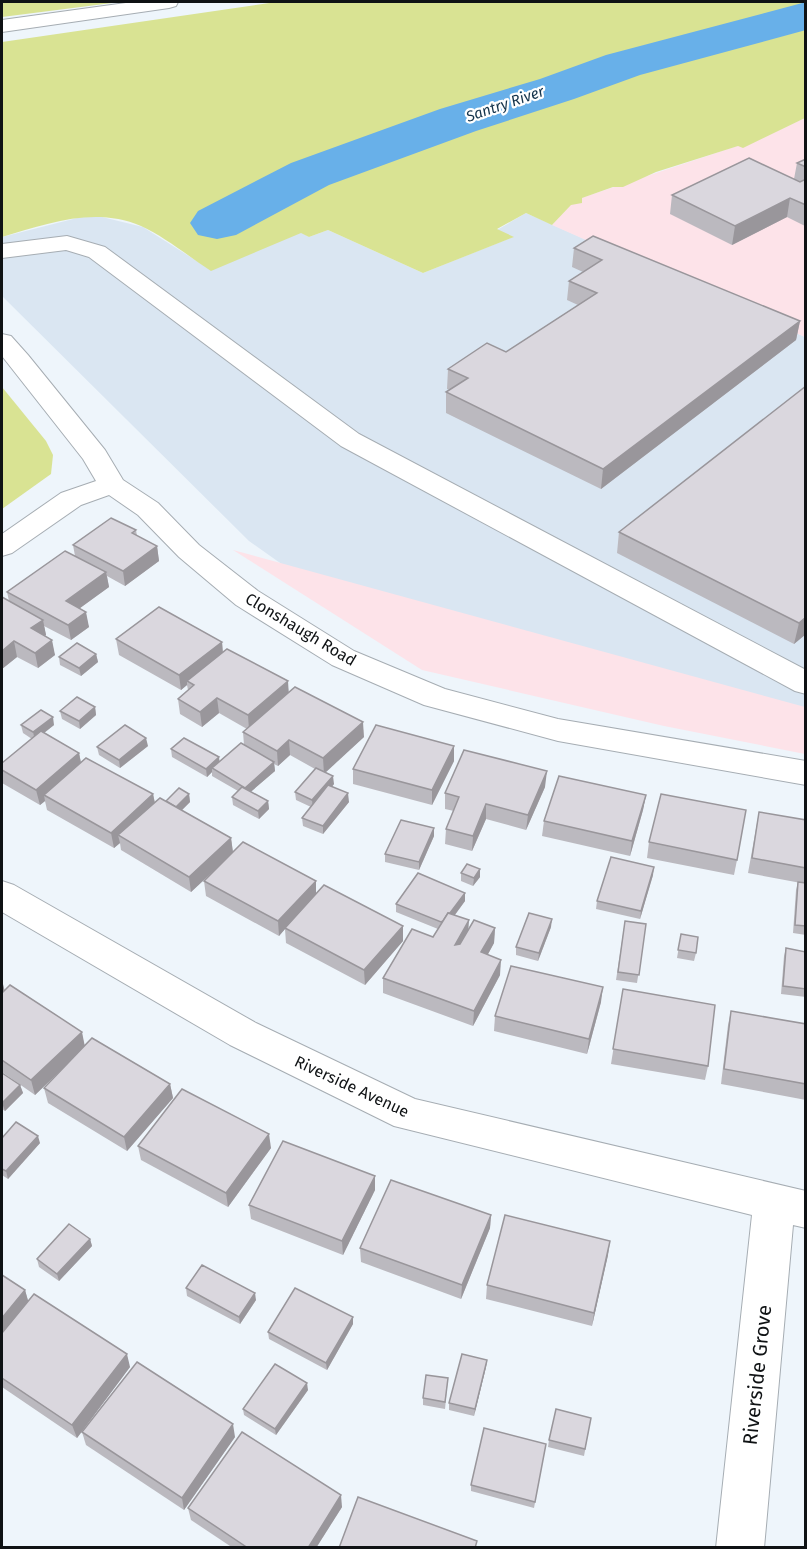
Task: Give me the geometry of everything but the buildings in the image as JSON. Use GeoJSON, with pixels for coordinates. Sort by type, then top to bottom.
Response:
{"type":"FeatureCollection","features":[{"type":"Feature","properties":{"kind":"street"},"geometry":{"type":"LineString","coordinates":[[2,26],[169,2]]}},
{"type":"Feature","properties":{"kind":"street"},"geometry":{"type":"LineString","coordinates":[[2,251],[67,243],[97,252],[350,440],[803,678]]}},
{"type":"Feature","properties":{"kind":"street","name":"Clonshaugh Road"},"geometry":{"type":"LineString","coordinates":[[2,341],[95,456],[112,485],[148,509],[189,551],[248,598],[343,658],[435,697],[558,730],[806,773]]}},
{"type":"Feature","properties":{"kind":"street"},"geometry":{"type":"LineString","coordinates":[[2,547],[71,499],[112,485]]}},
{"type":"Feature","properties":{"kind":"street","name":"Riverside Avenue"},"geometry":{"type":"LineString","coordinates":[[2,895],[243,1034],[408,1114],[790,1207]]}},
{"type":"Feature","properties":{"kind":"street","name":"Riverside Grove"},"geometry":{"type":"LineString","coordinates":[[740,1548],[790,1207]]}},
{"type":"Feature","properties":{"kind":"shaded area"},"geometry":{"type":"Polygon","coordinates":[[[805,118],[805,337],[552,225],[575,200],[764,137],[805,118]]]}},
{"type":"Feature","properties":{"kind":"shaded area"},"geometry":{"type":"Polygon","coordinates":[[[526,213],[805,337],[805,732],[338,604],[249,541],[2,296],[2,237],[81,217],[102,217],[143,227],[211,270],[301,232],[309,237],[328,230],[423,273],[513,237],[497,230],[526,213]]]}},
{"type":"Feature","properties":{"kind":"shaded area"},"geometry":{"type":"Polygon","coordinates":[[[233,550],[805,707],[805,754],[664,726],[422,670],[233,550]]]}},
{"type":"Feature","properties":{"kind":"green space"},"geometry":{"type":"Polygon","coordinates":[[[2,2],[120,2],[2,17],[2,2]]]}},
{"type":"Feature","properties":{"kind":"green space"},"geometry":{"type":"Polygon","coordinates":[[[276,2],[805,2],[805,118],[743,148],[738,146],[656,172],[623,187],[613,187],[582,198],[582,203],[571,205],[552,225],[526,213],[497,229],[514,237],[423,273],[328,230],[309,237],[301,233],[211,271],[141,226],[106,217],[71,219],[2,237],[2,42],[276,2]]]}},
{"type":"Feature","properties":{"kind":"green space"},"geometry":{"type":"Polygon","coordinates":[[[2,387],[46,441],[53,455],[51,474],[2,509],[2,387]]]}},
{"type":"Feature","properties":{"kind":"waterway","name":"Santry River"},"geometry":{"type":"LineString","coordinates":[[217,223],[310,174],[458,120],[557,89],[623,65],[806,16]]}}]}
